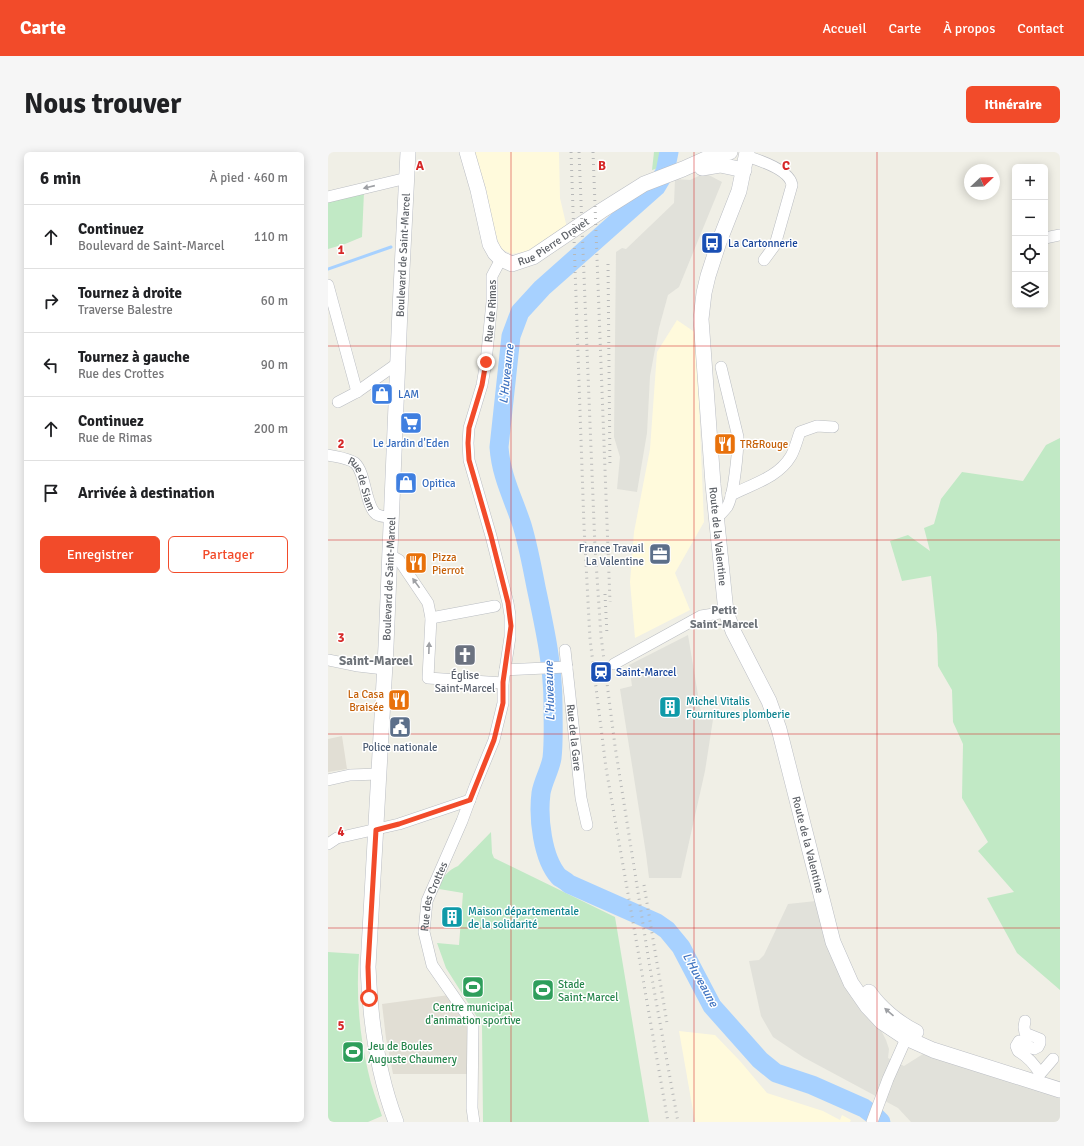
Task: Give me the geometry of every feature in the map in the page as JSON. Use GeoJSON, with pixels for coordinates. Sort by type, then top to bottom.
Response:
{"type":"FeatureCollection","features":[{"type":"Feature","properties":{"kind":"street","name":"Boulevard de Saint-Marcel"},"geometry":{"type":"LineString","coordinates":[[396,1122],[386,1094],[377,1054],[369,998],[368,967],[392,517],[401,281],[408,152]]}},
{"type":"Feature","properties":{"kind":"street","name":"Rue Pierre Dravet"},"geometry":{"type":"LineString","coordinates":[[467,152],[478,190],[490,244],[495,253],[501,259],[512,264],[533,257],[567,233],[644,184],[710,157],[730,152]]}},
{"type":"Feature","properties":{"kind":"street"},"geometry":{"type":"LineString","coordinates":[[746,159],[765,162],[788,176],[792,185],[775,245],[764,260]]}},
{"type":"Feature","properties":{"kind":"street","name":"Rue Pierre Dravet"},"geometry":{"type":"LineString","coordinates":[[678,171],[691,171],[708,166],[746,159]]}},
{"type":"Feature","properties":{"kind":"street","name":"Route de la Valentine"},"geometry":{"type":"LineString","coordinates":[[746,159],[739,191],[719,242],[708,276],[704,293],[701,319],[716,519],[726,612],[733,631],[752,665],[769,701],[780,729],[833,942],[851,983],[867,1006],[882,1022],[908,1034],[933,1050],[1040,1074],[1060,1080]]}},
{"type":"Feature","properties":{"kind":"street"},"geometry":{"type":"LineString","coordinates":[[328,197],[407,178]]}},
{"type":"Feature","properties":{"kind":"street"},"geometry":{"type":"LineString","coordinates":[[1048,237],[1060,235]]}},
{"type":"Feature","properties":{"kind":"street","name":"Rue de Rimas"},"geometry":{"type":"LineString","coordinates":[[501,259],[492,276],[492,302],[486,362],[482,385],[469,428],[468,443],[469,460],[491,536],[510,615],[510,637],[505,670]]}},
{"type":"Feature","properties":{"kind":"street"},"geometry":{"type":"LineString","coordinates":[[328,285],[357,392]]}},
{"type":"Feature","properties":{"kind":"street"},"geometry":{"type":"LineString","coordinates":[[338,402],[357,392],[398,363]]}},
{"type":"Feature","properties":{"kind":"street"},"geometry":{"type":"LineString","coordinates":[[716,519],[727,506],[731,495],[737,462],[738,437],[721,367]]}},
{"type":"Feature","properties":{"kind":"street"},"geometry":{"type":"LineString","coordinates":[[731,495],[765,479],[783,467],[791,455],[800,432],[817,426],[833,427]]}},
{"type":"Feature","properties":{"kind":"street","name":"Rue de Siam"},"geometry":{"type":"LineString","coordinates":[[328,454],[351,461],[355,464],[360,471],[374,512],[380,516],[392,517]]}},
{"type":"Feature","properties":{"kind":"street"},"geometry":{"type":"LineString","coordinates":[[390,555],[399,560],[428,603],[431,618],[428,678],[503,682]]}},
{"type":"Feature","properties":{"kind":"street"},"geometry":{"type":"LineString","coordinates":[[431,618],[495,606]]}},
{"type":"Feature","properties":{"kind":"street"},"geometry":{"type":"LineString","coordinates":[[614,664],[682,628],[699,617],[726,612]]}},
{"type":"Feature","properties":{"kind":"street","name":"Rue de la Gare"},"geometry":{"type":"LineString","coordinates":[[566,650],[564,667],[581,798],[587,825]]}},
{"type":"Feature","properties":{"kind":"street"},"geometry":{"type":"LineString","coordinates":[[328,660],[384,669]]}},
{"type":"Feature","properties":{"kind":"street"},"geometry":{"type":"LineString","coordinates":[[505,670],[564,667]]}},
{"type":"Feature","properties":{"kind":"street","name":"Rue des Crottes"},"geometry":{"type":"LineString","coordinates":[[474,1122],[472,1108],[473,1024],[432,965],[424,932],[427,901],[462,821],[494,740],[503,703],[503,682],[505,670]]}},
{"type":"Feature","properties":{"kind":"street"},"geometry":{"type":"LineString","coordinates":[[328,780],[350,775],[379,774]]}},
{"type":"Feature","properties":{"kind":"street"},"geometry":{"type":"LineString","coordinates":[[328,844],[337,838],[399,824],[470,800]]}},
{"type":"Feature","properties":{"kind":"street"},"geometry":{"type":"LineString","coordinates":[[1026,1021],[1024,1027],[1025,1033],[1040,1040],[1040,1043],[1038,1047],[1034,1049],[1019,1042],[1016,1046],[1018,1051],[1034,1063],[1040,1074]]}},
{"type":"Feature","properties":{"kind":"street"},"geometry":{"type":"LineString","coordinates":[[872,1122],[888,1079],[908,1034]]}},
{"type":"Feature","properties":{"kind":"street"},"geometry":{"type":"LineString","coordinates":[[1016,1076],[1023,1074],[1034,1076],[1040,1074],[1053,1059]]}},
{"type":"Feature","properties":{"kind":"street","name":"Route de la Valentine"},"geometry":{"type":"LineString","coordinates":[[995,1064],[1016,1076],[1060,1090]]}},
{"type":"Feature","properties":{"kind":"shaded area"},"geometry":{"type":"Polygon","coordinates":[[[474,152],[559,152],[560,198],[567,228],[529,251],[512,254],[503,250],[499,244],[493,225],[486,189],[474,152]]]}},
{"type":"Feature","properties":{"kind":"shaded area"},"geometry":{"type":"Polygon","coordinates":[[[705,173],[722,182],[679,287],[668,295],[659,328],[650,376],[647,433],[637,492],[617,489],[620,457],[614,437],[616,252],[622,248],[626,249],[674,203],[675,179],[690,180],[705,173]]]}},
{"type":"Feature","properties":{"kind":"shaded area"},"geometry":{"type":"Polygon","coordinates":[[[677,320],[696,333],[704,522],[675,573],[690,610],[635,638],[630,582],[634,532],[650,449],[657,352],[677,320]]]}},
{"type":"Feature","properties":{"kind":"shaded area"},"geometry":{"type":"Polygon","coordinates":[[[688,635],[701,713],[714,713],[705,771],[681,878],[649,878],[620,689],[632,686],[629,665],[688,635]]]}},
{"type":"Feature","properties":{"kind":"shaded area"},"geometry":{"type":"Polygon","coordinates":[[[342,736],[347,769],[328,772],[328,739],[342,736]]]}},
{"type":"Feature","properties":{"kind":"shaded area"},"geometry":{"type":"Polygon","coordinates":[[[816,901],[886,1040],[889,1049],[888,1058],[904,1066],[923,1054],[1060,1097],[1060,1122],[911,1122],[898,1108],[803,1057],[773,1037],[761,1016],[749,961],[759,960],[764,955],[788,904],[816,901]]]}},
{"type":"Feature","properties":{"kind":"shaded area"},"geometry":{"type":"Polygon","coordinates":[[[449,995],[464,1020],[469,1032],[469,1074],[393,1074],[386,1038],[382,1004],[449,995]]]}},
{"type":"Feature","properties":{"kind":"shaded area"},"geometry":{"type":"Polygon","coordinates":[[[679,1031],[715,1035],[740,1061],[767,1093],[823,1111],[840,1120],[842,1115],[851,1120],[850,1122],[695,1122],[679,1031]]]}},
{"type":"Feature","properties":{"kind":"green space"},"geometry":{"type":"Polygon","coordinates":[[[654,152],[675,152],[674,163],[652,170],[654,152]]]}},
{"type":"Feature","properties":{"kind":"green space"},"geometry":{"type":"Polygon","coordinates":[[[364,192],[362,237],[328,249],[328,200],[364,192]]]}},
{"type":"Feature","properties":{"kind":"green space"},"geometry":{"type":"Polygon","coordinates":[[[1060,438],[1060,990],[1017,953],[987,898],[1014,892],[978,851],[988,842],[962,798],[963,744],[953,722],[952,690],[938,666],[937,634],[931,576],[902,581],[890,541],[908,535],[930,551],[924,528],[934,524],[941,499],[962,472],[1023,481],[1046,445],[1060,438]]]}},
{"type":"Feature","properties":{"kind":"green space","name":"Stade Saint-Marcel"},"geometry":{"type":"Polygon","coordinates":[[[491,832],[492,853],[494,858],[615,917],[649,1122],[483,1122],[482,1025],[446,968],[437,943],[459,945],[463,893],[439,889],[441,881],[448,872],[458,866],[491,832]]]}},
{"type":"Feature","properties":{"kind":"green space"},"geometry":{"type":"Polygon","coordinates":[[[328,952],[359,954],[358,998],[360,1028],[371,1082],[382,1116],[368,1122],[328,1122],[328,952]]]}},
{"type":"Feature","properties":{"kind":"waterway","name":"L'Huveaune"},"geometry":{"type":"LineString","coordinates":[[669,152],[665,172],[656,187],[542,288],[520,312],[511,336],[499,447],[500,458],[528,548],[548,645],[553,689],[552,758],[542,789],[540,803],[542,837],[553,869],[559,877],[569,884],[657,923],[667,930],[681,947],[712,1006],[760,1060],[776,1073],[812,1085],[864,1108],[881,1122]]}},
{"type":"Feature","properties":{"kind":"waterway"},"geometry":{"type":"LineString","coordinates":[[328,269],[391,247]]}},
{"type":"Feature","properties":{"kind":"railway"},"geometry":{"type":"LineString","coordinates":[[571,152],[584,526],[590,639],[606,768],[668,1122]]}},
{"type":"Feature","properties":{"kind":"railway"},"geometry":{"type":"LineString","coordinates":[[579,152],[595,547],[601,636],[615,746],[649,962],[678,1122]]}},
{"type":"Feature","properties":{"kind":"railway"},"geometry":{"type":"LineString","coordinates":[[593,152],[610,602]]}},
{"type":"Feature","properties":{"kind":"railway"},"geometry":{"type":"LineString","coordinates":[[608,264],[610,468]]}},
{"type":"Feature","properties":{"kind":"railway"},"geometry":{"type":"LineString","coordinates":[[605,594],[607,635]]}},
{"type":"Feature","properties":{"kind":"railway"},"geometry":{"type":"LineString","coordinates":[[644,885],[667,1023]]}},
{"type":"Feature","properties":{"kind":"place","name":"La Cartonnerie"},"geometry":{"type":"Point","coordinates":[712,243]}},
{"type":"Feature","properties":{"kind":"place","name":"LAM"},"geometry":{"type":"Point","coordinates":[382,394]}},
{"type":"Feature","properties":{"kind":"place","name":"Le Jardin d'Eden"},"geometry":{"type":"Point","coordinates":[411,423]}},
{"type":"Feature","properties":{"kind":"place","name":"TR&Rouge"},"geometry":{"type":"Point","coordinates":[725,444]}},
{"type":"Feature","properties":{"kind":"place","name":"Opitica"},"geometry":{"type":"Point","coordinates":[406,483]}},
{"type":"Feature","properties":{"kind":"place","name":"France Travail La Valentine"},"geometry":{"type":"Point","coordinates":[660,554]}},
{"type":"Feature","properties":{"kind":"place","name":"Pizza Pierrot"},"geometry":{"type":"Point","coordinates":[416,563]}},
{"type":"Feature","properties":{"kind":"place","name":"Église Saint-Marcel"},"geometry":{"type":"Point","coordinates":[465,655]}},
{"type":"Feature","properties":{"kind":"place","name":"Saint-Marcel"},"geometry":{"type":"Point","coordinates":[601,672]}},
{"type":"Feature","properties":{"kind":"place","name":"La Casa Braisée"},"geometry":{"type":"Point","coordinates":[399,700]}},
{"type":"Feature","properties":{"kind":"place","name":"Michel Vitalis Fournitures plomberie"},"geometry":{"type":"Point","coordinates":[670,707]}},
{"type":"Feature","properties":{"kind":"place","name":"Police nationale"},"geometry":{"type":"Point","coordinates":[400,727]}},
{"type":"Feature","properties":{"kind":"place","name":"Maison départementale de la solidarité"},"geometry":{"type":"Point","coordinates":[452,917]}},
{"type":"Feature","properties":{"kind":"place","name":"Centre municipal d'animation sportive"},"geometry":{"type":"Point","coordinates":[473,987]}},
{"type":"Feature","properties":{"kind":"place","name":"Stade Saint-Marcel"},"geometry":{"type":"Point","coordinates":[543,990]}},
{"type":"Feature","properties":{"kind":"place","name":"Jeu de Boules Auguste Chaumery"},"geometry":{"type":"Point","coordinates":[353,1052]}},
{"type":"Feature","properties":{"kind":"district","name":"Petit Saint-Marcel"},"geometry":{"type":"Point","coordinates":[724,617]}},
{"type":"Feature","properties":{"kind":"district","name":"Saint-Marcel"},"geometry":{"type":"Point","coordinates":[376,661]}},
{"type":"Feature","properties":{"kind":"route"},"geometry":{"type":"LineString","coordinates":[[369,998],[368,967],[376,830],[399,824],[470,800],[494,740],[503,703],[503,682],[511,626],[510,615],[491,536],[469,460],[468,443],[469,428],[482,385],[486,362]]}}]}
